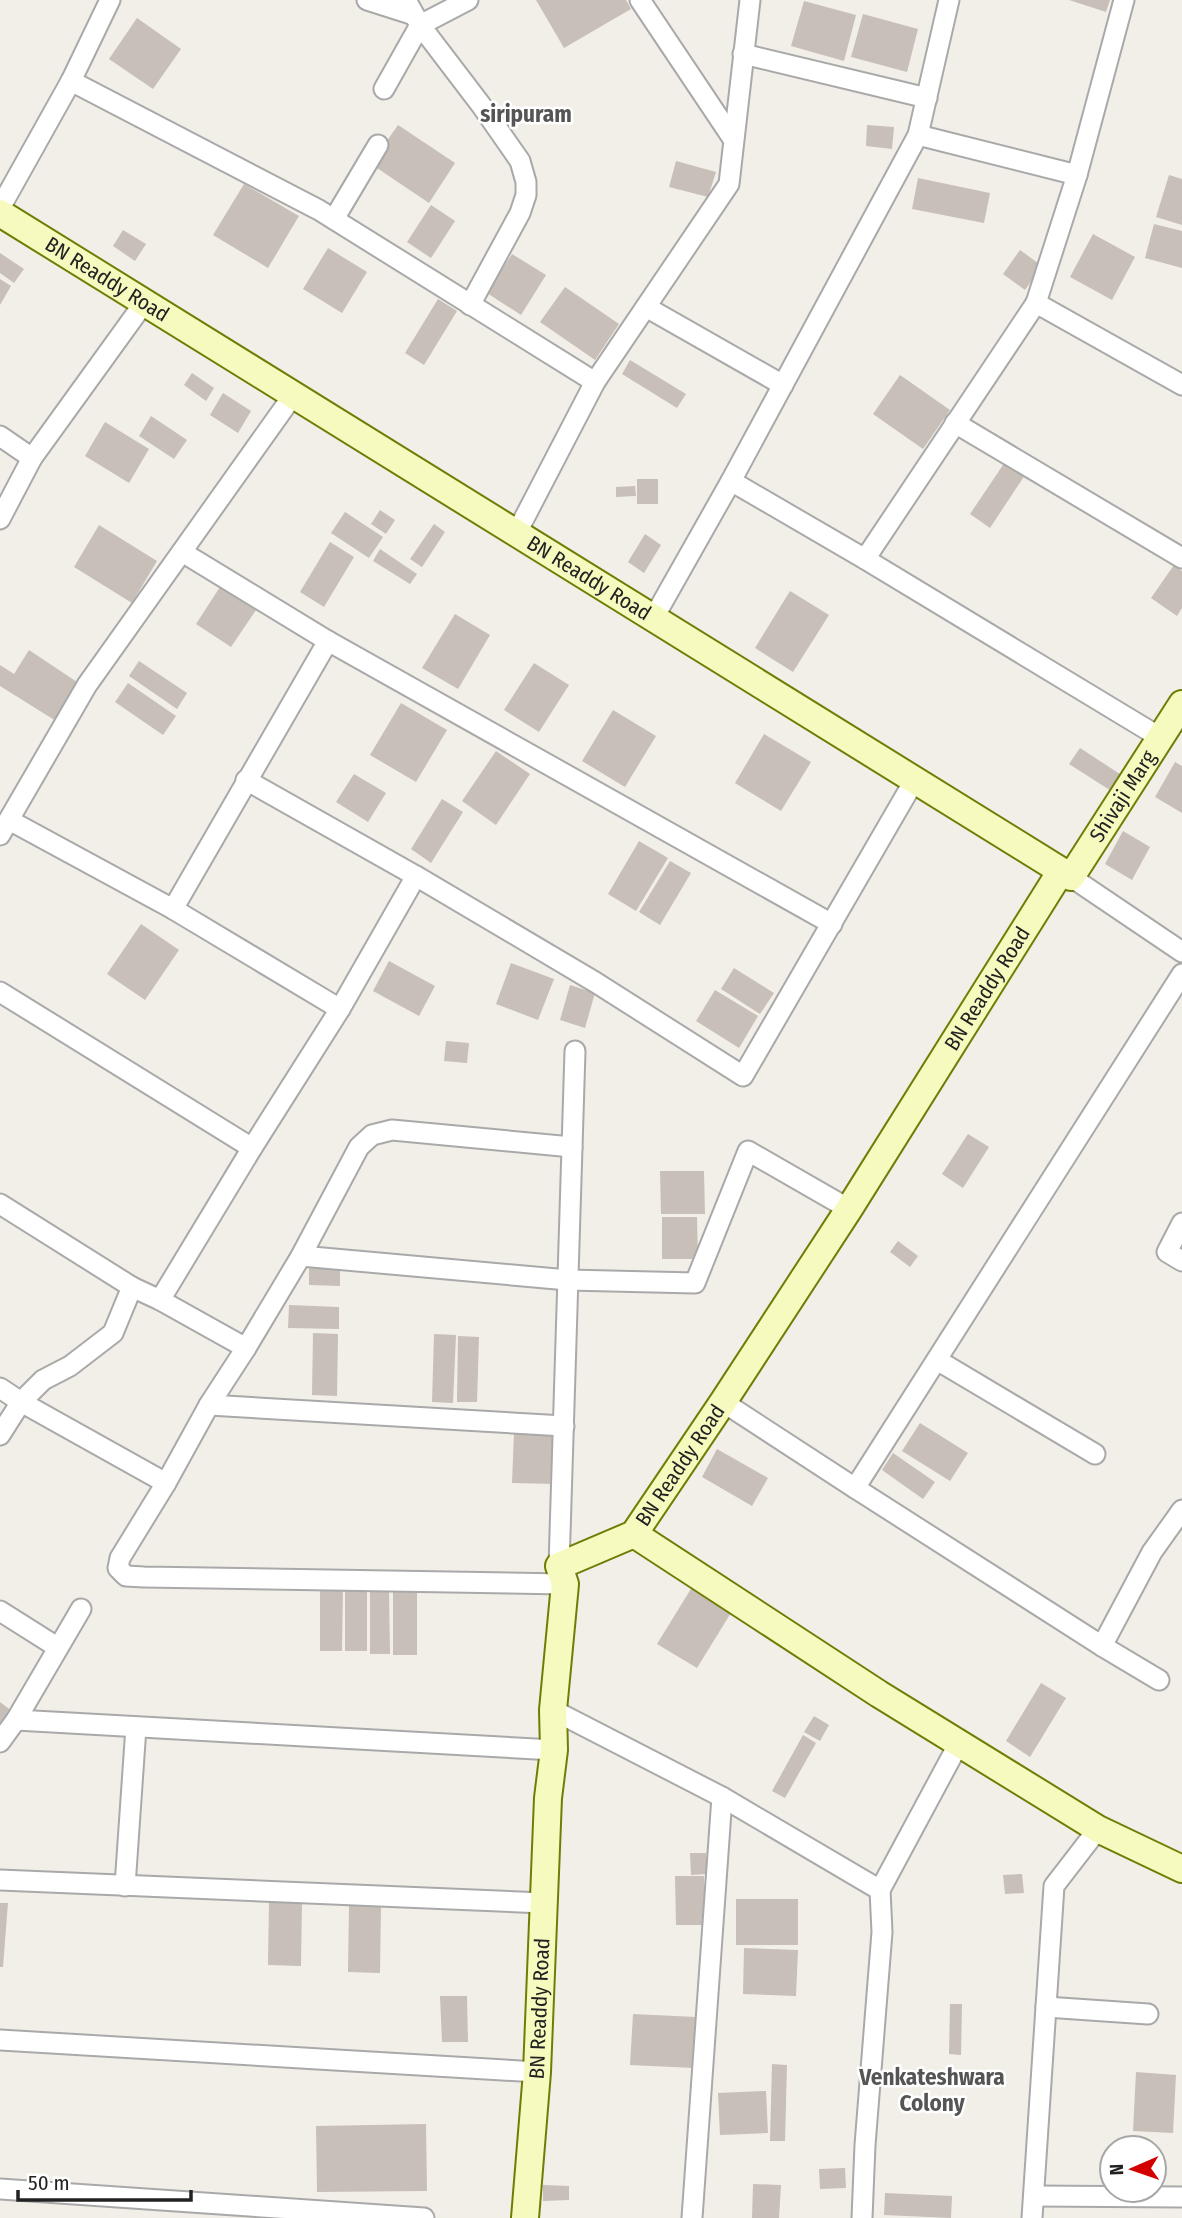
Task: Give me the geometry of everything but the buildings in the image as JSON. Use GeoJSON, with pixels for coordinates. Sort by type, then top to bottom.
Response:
{"type":"FeatureCollection","features":[{"type":"Feature","properties":{"kind":"street"},"geometry":{"type":"LineString","coordinates":[[0,208],[71,81],[110,0]]}},
{"type":"Feature","properties":{"kind":"street"},"geometry":{"type":"LineString","coordinates":[[367,0],[413,13],[468,0]]}},
{"type":"Feature","properties":{"kind":"street"},"geometry":{"type":"LineString","coordinates":[[640,0],[733,139]]}},
{"type":"Feature","properties":{"kind":"street"},"geometry":{"type":"LineString","coordinates":[[516,534],[595,382],[729,184],[750,0]]}},
{"type":"Feature","properties":{"kind":"street"},"geometry":{"type":"LineString","coordinates":[[653,619],[731,481],[918,135],[950,0]]}},
{"type":"Feature","properties":{"kind":"street"},"geometry":{"type":"LineString","coordinates":[[865,559],[1036,303],[1077,175],[1124,0]]}},
{"type":"Feature","properties":{"kind":"street"},"geometry":{"type":"LineString","coordinates":[[384,89],[413,13]]}},
{"type":"Feature","properties":{"kind":"street"},"geometry":{"type":"LineString","coordinates":[[413,13],[520,162],[526,182],[526,195],[520,213],[470,304]]}},
{"type":"Feature","properties":{"kind":"street"},"geometry":{"type":"LineString","coordinates":[[743,54],[927,98]]}},
{"type":"Feature","properties":{"kind":"street"},"geometry":{"type":"LineString","coordinates":[[71,81],[334,219],[595,382]]}},
{"type":"Feature","properties":{"kind":"street"},"geometry":{"type":"LineString","coordinates":[[918,135],[1077,175]]}},
{"type":"Feature","properties":{"kind":"street"},"geometry":{"type":"LineString","coordinates":[[334,219],[378,145]]}},
{"type":"Feature","properties":{"kind":"street","name":"BN Readdy Road"},"geometry":{"type":"LineString","coordinates":[[0,214],[1066,874],[723,1402],[634,1534],[562,1575],[553,1710],[554,1750],[548,1798],[537,2072],[525,2218]]}},
{"type":"Feature","properties":{"kind":"street"},"geometry":{"type":"LineString","coordinates":[[0,519],[32,458],[144,303]]}},
{"type":"Feature","properties":{"kind":"street"},"geometry":{"type":"LineString","coordinates":[[1036,303],[1182,386]]}},
{"type":"Feature","properties":{"kind":"street"},"geometry":{"type":"LineString","coordinates":[[646,307],[783,385]]}},
{"type":"Feature","properties":{"kind":"street"},"geometry":{"type":"LineString","coordinates":[[294,394],[87,685],[4,828],[173,909],[340,1009]]}},
{"type":"Feature","properties":{"kind":"street"},"geometry":{"type":"LineString","coordinates":[[956,423],[1182,558]]}},
{"type":"Feature","properties":{"kind":"street"},"geometry":{"type":"LineString","coordinates":[[0,436],[32,458]]}},
{"type":"Feature","properties":{"kind":"street"},"geometry":{"type":"LineString","coordinates":[[731,481],[1161,738]]}},
{"type":"Feature","properties":{"kind":"street"},"geometry":{"type":"LineString","coordinates":[[182,552],[328,641],[832,924]]}},
{"type":"Feature","properties":{"kind":"street"},"geometry":{"type":"LineString","coordinates":[[173,909],[328,641]]}},
{"type":"Feature","properties":{"kind":"street","name":"Shivaji Marg"},"geometry":{"type":"LineString","coordinates":[[1066,874],[1182,704]]}},
{"type":"Feature","properties":{"kind":"street"},"geometry":{"type":"LineString","coordinates":[[246,780],[595,982],[743,1076],[914,781]]}},
{"type":"Feature","properties":{"kind":"street"},"geometry":{"type":"LineString","coordinates":[[1066,874],[1182,952]]}},
{"type":"Feature","properties":{"kind":"street"},"geometry":{"type":"LineString","coordinates":[[160,1300],[340,1009],[416,876]]}},
{"type":"Feature","properties":{"kind":"street"},"geometry":{"type":"LineString","coordinates":[[855,1488],[1182,974]]}},
{"type":"Feature","properties":{"kind":"street"},"geometry":{"type":"LineString","coordinates":[[0,992],[252,1148]]}},
{"type":"Feature","properties":{"kind":"street"},"geometry":{"type":"LineString","coordinates":[[572,1147],[393,1130],[372,1135],[359,1147],[301,1256],[209,1405],[120,1558],[118,1568],[126,1576],[562,1575],[575,1051]]}},
{"type":"Feature","properties":{"kind":"street"},"geometry":{"type":"LineString","coordinates":[[301,1256],[568,1280],[695,1283],[748,1151],[849,1209]]}},
{"type":"Feature","properties":{"kind":"street"},"geometry":{"type":"LineString","coordinates":[[0,1204],[132,1287],[246,1348]]}},
{"type":"Feature","properties":{"kind":"street"},"geometry":{"type":"LineString","coordinates":[[1182,1223],[1167,1252],[1182,1261]]}},
{"type":"Feature","properties":{"kind":"street"},"geometry":{"type":"LineString","coordinates":[[0,1435],[21,1402],[43,1380],[70,1366],[113,1333],[132,1287]]}},
{"type":"Feature","properties":{"kind":"street"},"geometry":{"type":"LineString","coordinates":[[937,1360],[1096,1454]]}},
{"type":"Feature","properties":{"kind":"street"},"geometry":{"type":"LineString","coordinates":[[0,1388],[166,1483]]}},
{"type":"Feature","properties":{"kind":"street"},"geometry":{"type":"LineString","coordinates":[[723,1402],[1159,1680]]}},
{"type":"Feature","properties":{"kind":"street"},"geometry":{"type":"LineString","coordinates":[[209,1405],[564,1426]]}},
{"type":"Feature","properties":{"kind":"street"},"geometry":{"type":"LineString","coordinates":[[1102,1646],[1152,1552],[1182,1510]]}},
{"type":"Feature","properties":{"kind":"street"},"geometry":{"type":"LineString","coordinates":[[634,1534],[868,1687],[1098,1829],[1182,1869]]}},
{"type":"Feature","properties":{"kind":"street"},"geometry":{"type":"LineString","coordinates":[[0,1742],[16,1720],[81,1609]]}},
{"type":"Feature","properties":{"kind":"street"},"geometry":{"type":"LineString","coordinates":[[0,1612],[57,1647]]}},
{"type":"Feature","properties":{"kind":"street"},"geometry":{"type":"LineString","coordinates":[[553,1710],[722,1797],[880,1890]]}},
{"type":"Feature","properties":{"kind":"street"},"geometry":{"type":"LineString","coordinates":[[16,1720],[554,1750]]}},
{"type":"Feature","properties":{"kind":"street"},"geometry":{"type":"LineString","coordinates":[[125,1886],[136,1727]]}},
{"type":"Feature","properties":{"kind":"street"},"geometry":{"type":"LineString","coordinates":[[862,2218],[882,1932],[880,1890],[959,1743]]}},
{"type":"Feature","properties":{"kind":"street"},"geometry":{"type":"LineString","coordinates":[[692,2218],[722,1797]]}},
{"type":"Feature","properties":{"kind":"street"},"geometry":{"type":"LineString","coordinates":[[1032,2218],[1054,1886],[1098,1829]]}},
{"type":"Feature","properties":{"kind":"street"},"geometry":{"type":"LineString","coordinates":[[0,1880],[544,1903]]}},
{"type":"Feature","properties":{"kind":"street"},"geometry":{"type":"LineString","coordinates":[[1046,2007],[1148,2014]]}},
{"type":"Feature","properties":{"kind":"street"},"geometry":{"type":"LineString","coordinates":[[0,2040],[537,2072]]}},
{"type":"Feature","properties":{"kind":"street"},"geometry":{"type":"LineString","coordinates":[[0,2189],[425,2218]]}},
{"type":"Feature","properties":{"kind":"street"},"geometry":{"type":"LineString","coordinates":[[1034,2196],[1182,2197]]}},
{"type":"Feature","properties":{"kind":"district","name":"siripuram"},"geometry":{"type":"Point","coordinates":[526,114]}},
{"type":"Feature","properties":{"kind":"district","name":"Venkateshwara Colony"},"geometry":{"type":"Point","coordinates":[932,2090]}}]}
